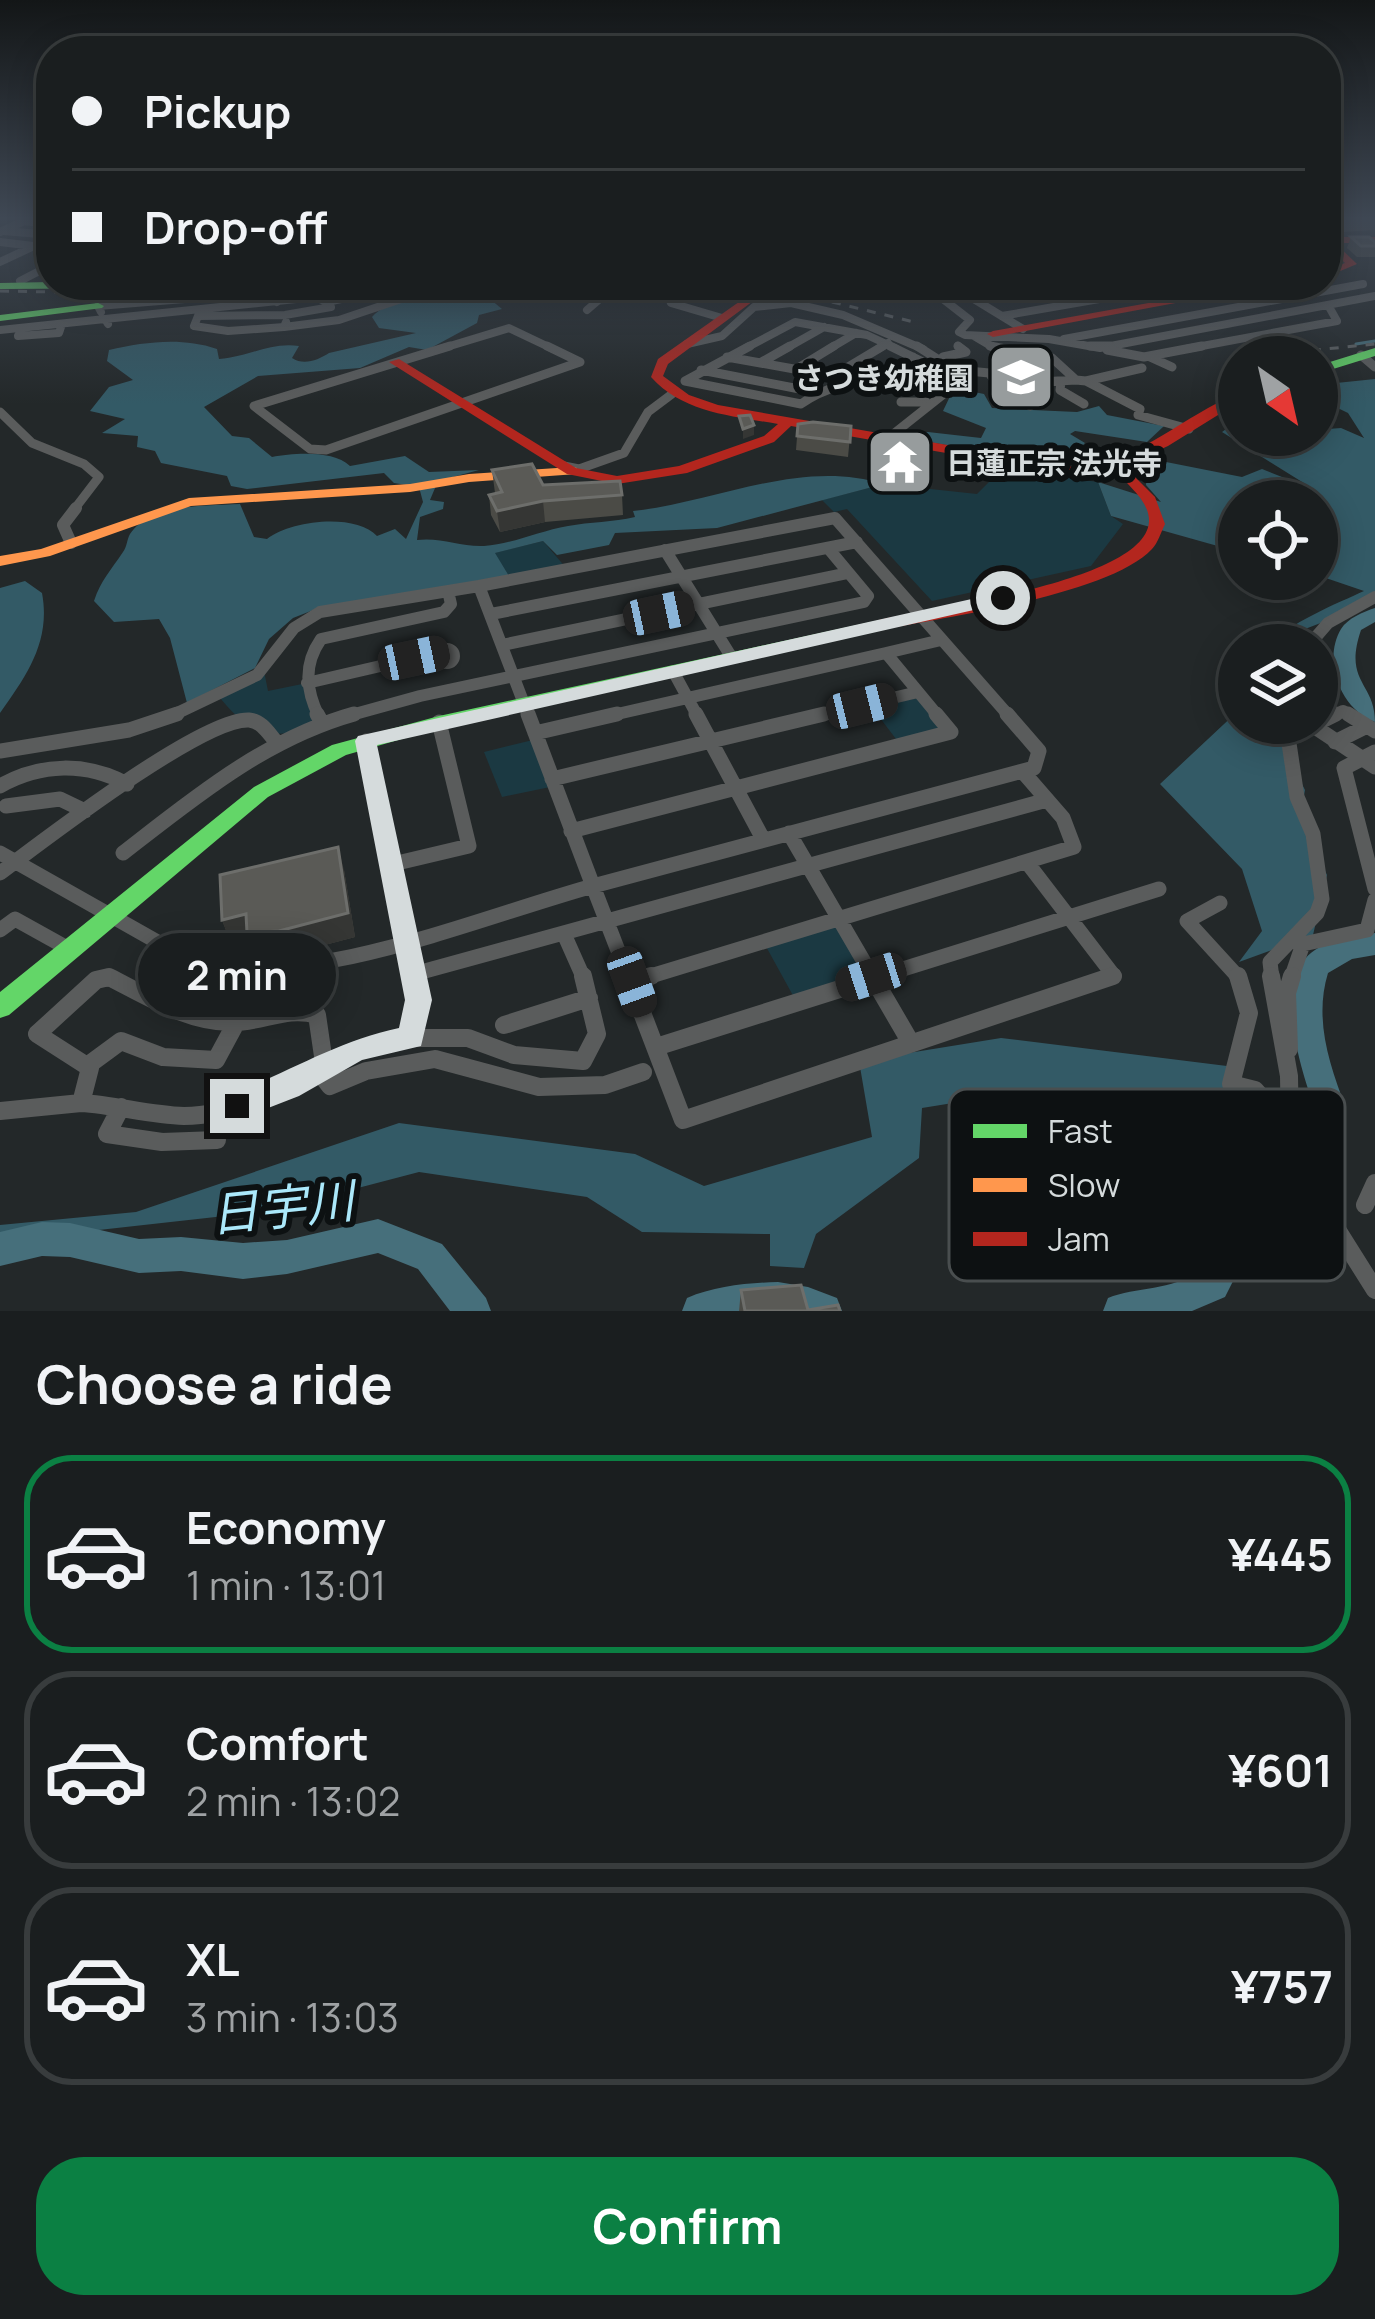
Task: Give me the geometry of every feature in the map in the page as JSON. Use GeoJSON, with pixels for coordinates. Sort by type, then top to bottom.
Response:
{"type":"FeatureCollection","features":[{"type":"Feature","properties":{"kind":"main road"},"geometry":{"type":"LineString","coordinates":[[748,300],[658,369],[657,377],[672,394],[692,403],[786,422],[1058,471],[1122,470],[1149,458],[1218,410]]}},
{"type":"Feature","properties":{"kind":"main road"},"geometry":{"type":"LineString","coordinates":[[990,329],[1023,329],[1172,300]]}},
{"type":"Feature","properties":{"kind":"main road"},"geometry":{"type":"LineString","coordinates":[[0,318],[102,315]]}},
{"type":"Feature","properties":{"kind":"main road"},"geometry":{"type":"LineString","coordinates":[[1338,365],[1370,358]]}},
{"type":"Feature","properties":{"kind":"main road"},"geometry":{"type":"LineString","coordinates":[[395,362],[567,468],[617,480],[662,476],[769,439],[786,422]]}},
{"type":"Feature","properties":{"kind":"main road"},"geometry":{"type":"LineString","coordinates":[[0,561],[71,543],[189,502],[410,488],[567,468]]}},
{"type":"Feature","properties":{"kind":"main road"},"geometry":{"type":"LineString","coordinates":[[0,1007],[261,792],[339,749],[439,722],[1085,580],[1145,554],[1159,521],[1144,493],[1122,470]]}},
{"type":"Feature","properties":{"kind":"street"},"geometry":{"type":"LineString","coordinates":[[1355,281],[1375,292]]}},
{"type":"Feature","properties":{"kind":"street"},"geometry":{"type":"LineString","coordinates":[[1341,288],[1363,284]]}},
{"type":"Feature","properties":{"kind":"street"},"geometry":{"type":"LineString","coordinates":[[1100,348],[1375,292]]}},
{"type":"Feature","properties":{"kind":"street"},"geometry":{"type":"LineString","coordinates":[[0,334],[59,333],[62,324],[179,300]]}},
{"type":"Feature","properties":{"kind":"street"},"geometry":{"type":"LineString","coordinates":[[210,300],[194,326],[284,327],[339,320],[398,300]]}},
{"type":"Feature","properties":{"kind":"street"},"geometry":{"type":"LineString","coordinates":[[102,315],[113,325],[260,300]]}},
{"type":"Feature","properties":{"kind":"street"},"geometry":{"type":"LineString","coordinates":[[323,300],[337,300]]}},
{"type":"Feature","properties":{"kind":"street"},"geometry":{"type":"LineString","coordinates":[[587,310],[599,300]]}},
{"type":"Feature","properties":{"kind":"street"},"geometry":{"type":"LineString","coordinates":[[674,300],[671,303],[675,308],[722,318]]}},
{"type":"Feature","properties":{"kind":"street"},"geometry":{"type":"LineString","coordinates":[[944,300],[990,329],[1148,357],[1172,367]]}},
{"type":"Feature","properties":{"kind":"street"},"geometry":{"type":"LineString","coordinates":[[970,300],[990,329],[996,350],[1038,351],[1081,380],[1139,409],[1138,415],[1189,429]]}},
{"type":"Feature","properties":{"kind":"street"},"geometry":{"type":"LineString","coordinates":[[1067,300],[1074,304]]}},
{"type":"Feature","properties":{"kind":"street"},"geometry":{"type":"LineString","coordinates":[[970,320],[959,332],[990,329],[1095,300]]}},
{"type":"Feature","properties":{"kind":"street"},"geometry":{"type":"LineString","coordinates":[[1110,300],[1129,310]]}},
{"type":"Feature","properties":{"kind":"street"},"geometry":{"type":"LineString","coordinates":[[1057,340],[1153,322],[1186,300]]}},
{"type":"Feature","properties":{"kind":"street"},"geometry":{"type":"LineString","coordinates":[[1207,300],[1253,320]]}},
{"type":"Feature","properties":{"kind":"street"},"geometry":{"type":"LineString","coordinates":[[1230,308],[1275,300]]}},
{"type":"Feature","properties":{"kind":"street"},"geometry":{"type":"LineString","coordinates":[[1259,336],[1337,321],[1333,304],[1326,300]]}},
{"type":"Feature","properties":{"kind":"street"},"geometry":{"type":"LineString","coordinates":[[201,312],[286,315],[331,307],[328,302]]}},
{"type":"Feature","properties":{"kind":"street"},"geometry":{"type":"LineString","coordinates":[[686,344],[722,336],[734,318],[782,302],[874,326],[958,370],[989,374],[996,383],[1081,380],[1142,368]]}},
{"type":"Feature","properties":{"kind":"street"},"geometry":{"type":"LineString","coordinates":[[284,327],[286,315]]}},
{"type":"Feature","properties":{"kind":"street"},"geometry":{"type":"LineString","coordinates":[[1094,316],[1116,329]]}},
{"type":"Feature","properties":{"kind":"street"},"geometry":{"type":"LineString","coordinates":[[1153,322],[1176,334]]}},
{"type":"Feature","properties":{"kind":"street"},"geometry":{"type":"LineString","coordinates":[[815,392],[808,403],[786,404],[694,386],[686,380],[790,323],[888,343],[932,366]]}},
{"type":"Feature","properties":{"kind":"street"},"geometry":{"type":"LineString","coordinates":[[1228,324],[1252,336]]}},
{"type":"Feature","properties":{"kind":"street"},"geometry":{"type":"LineString","coordinates":[[760,363],[826,327]]}},
{"type":"Feature","properties":{"kind":"street"},"geometry":{"type":"LineString","coordinates":[[508,328],[580,362],[461,404],[326,450],[310,449],[254,406],[508,328]]}},
{"type":"Feature","properties":{"kind":"street"},"geometry":{"type":"LineString","coordinates":[[797,369],[856,334]]}},
{"type":"Feature","properties":{"kind":"street"},"geometry":{"type":"LineString","coordinates":[[832,376],[888,343]]}},
{"type":"Feature","properties":{"kind":"street"},"geometry":{"type":"LineString","coordinates":[[1148,357],[1218,344]]}},
{"type":"Feature","properties":{"kind":"street"},"geometry":{"type":"LineString","coordinates":[[700,370],[815,392],[886,382],[966,352],[958,346]]}},
{"type":"Feature","properties":{"kind":"street"},"geometry":{"type":"LineString","coordinates":[[726,357],[832,376],[846,385]]}},
{"type":"Feature","properties":{"kind":"street"},"geometry":{"type":"LineString","coordinates":[[886,382],[914,357]]}},
{"type":"Feature","properties":{"kind":"street"},"geometry":{"type":"LineString","coordinates":[[886,439],[901,422],[939,400],[958,380],[958,370]]}},
{"type":"Feature","properties":{"kind":"street"},"geometry":{"type":"LineString","coordinates":[[917,371],[929,378]]}},
{"type":"Feature","properties":{"kind":"street"},"geometry":{"type":"LineString","coordinates":[[1061,382],[1060,390],[1084,404]]}},
{"type":"Feature","properties":{"kind":"street"},"geometry":{"type":"LineString","coordinates":[[1017,399],[1029,403],[1022,383]]}},
{"type":"Feature","properties":{"kind":"street"},"geometry":{"type":"LineString","coordinates":[[567,468],[579,469],[624,453],[649,412],[672,394]]}},
{"type":"Feature","properties":{"kind":"street"},"geometry":{"type":"LineString","coordinates":[[902,402],[939,400]]}},
{"type":"Feature","properties":{"kind":"street"},"geometry":{"type":"LineString","coordinates":[[0,412],[32,443],[84,464],[99,477],[100,482],[63,525],[71,543]]}},
{"type":"Feature","properties":{"kind":"street"},"geometry":{"type":"LineString","coordinates":[[0,751],[130,730],[169,717],[264,671],[296,622],[320,612],[835,518],[1039,752],[1034,768],[1023,772],[402,940],[288,968],[231,974],[200,966],[7,857]]}},
{"type":"Feature","properties":{"kind":"street"},"geometry":{"type":"LineString","coordinates":[[491,614],[857,542]]}},
{"type":"Feature","properties":{"kind":"street"},"geometry":{"type":"LineString","coordinates":[[123,853],[194,795],[277,743],[322,723],[366,709],[865,602],[868,596],[828,548]]}},
{"type":"Feature","properties":{"kind":"street"},"geometry":{"type":"LineString","coordinates":[[664,550],[732,658]]}},
{"type":"Feature","properties":{"kind":"street"},"geometry":{"type":"LineString","coordinates":[[502,645],[848,573]]}},
{"type":"Feature","properties":{"kind":"street"},"geometry":{"type":"LineString","coordinates":[[479,586],[683,1120],[1114,976],[1029,865]]}},
{"type":"Feature","properties":{"kind":"street"},"geometry":{"type":"LineString","coordinates":[[322,723],[311,705],[308,683],[314,646],[321,639],[444,612],[450,609],[448,591]]}},
{"type":"Feature","properties":{"kind":"street"},"geometry":{"type":"LineString","coordinates":[[1328,624],[1375,597]]}},
{"type":"Feature","properties":{"kind":"street"},"geometry":{"type":"LineString","coordinates":[[535,733],[941,640]]}},
{"type":"Feature","properties":{"kind":"street"},"geometry":{"type":"LineString","coordinates":[[308,683],[441,652]]}},
{"type":"Feature","properties":{"kind":"street"},"geometry":{"type":"LineString","coordinates":[[571,831],[951,731],[886,653]]}},
{"type":"Feature","properties":{"kind":"street"},"geometry":{"type":"LineString","coordinates":[[673,671],[764,839]]}},
{"type":"Feature","properties":{"kind":"street"},"geometry":{"type":"LineString","coordinates":[[552,779],[918,692]]}},
{"type":"Feature","properties":{"kind":"street"},"geometry":{"type":"LineString","coordinates":[[1338,713],[1343,711],[1371,729]]}},
{"type":"Feature","properties":{"kind":"street"},"geometry":{"type":"LineString","coordinates":[[0,873],[7,857],[219,725],[250,720],[262,724],[277,743]]}},
{"type":"Feature","properties":{"kind":"street"},"geometry":{"type":"LineString","coordinates":[[393,864],[469,846],[439,722]]}},
{"type":"Feature","properties":{"kind":"street"},"geometry":{"type":"LineString","coordinates":[[1338,741],[1371,729]]}},
{"type":"Feature","properties":{"kind":"street"},"geometry":{"type":"LineString","coordinates":[[366,741],[393,864],[402,940],[418,1000],[411,1038]]}},
{"type":"Feature","properties":{"kind":"street"},"geometry":{"type":"LineString","coordinates":[[1338,743],[1370,759]]}},
{"type":"Feature","properties":{"kind":"street"},"geometry":{"type":"LineString","coordinates":[[1289,744],[1297,797],[1313,834],[1322,899],[1317,913],[1270,962],[1275,1017],[1289,1076]]}},
{"type":"Feature","properties":{"kind":"street"},"geometry":{"type":"LineString","coordinates":[[1370,759],[1344,768],[1375,889]]}},
{"type":"Feature","properties":{"kind":"street"},"geometry":{"type":"LineString","coordinates":[[4,779],[92,768],[127,784]]}},
{"type":"Feature","properties":{"kind":"street"},"geometry":{"type":"LineString","coordinates":[[632,982],[1074,848],[1063,818],[1023,772]]}},
{"type":"Feature","properties":{"kind":"street"},"geometry":{"type":"LineString","coordinates":[[2,806],[60,800],[85,811]]}},
{"type":"Feature","properties":{"kind":"street"},"geometry":{"type":"LineString","coordinates":[[414,974],[1047,800]]}},
{"type":"Feature","properties":{"kind":"street"},"geometry":{"type":"LineString","coordinates":[[789,833],[911,1043]]}},
{"type":"Feature","properties":{"kind":"street"},"geometry":{"type":"LineString","coordinates":[[656,1047],[1159,889]]}},
{"type":"Feature","properties":{"kind":"street"},"geometry":{"type":"LineString","coordinates":[[1289,1089],[1287,993],[1303,944],[1367,930],[1375,900]]}},
{"type":"Feature","properties":{"kind":"street"},"geometry":{"type":"LineString","coordinates":[[1220,903],[1186,921],[1236,969],[1249,1009],[1244,1032],[1232,1050],[1231,1084],[1251,1089]]}},
{"type":"Feature","properties":{"kind":"street"},"geometry":{"type":"LineString","coordinates":[[0,930],[15,919],[69,949]]}},
{"type":"Feature","properties":{"kind":"street"},"geometry":{"type":"LineString","coordinates":[[0,1111],[81,1103],[153,1116],[205,1115],[267,1096],[356,1049],[411,1038],[460,1038],[514,1055],[583,1061],[596,1050],[600,1028],[564,934]]}},
{"type":"Feature","properties":{"kind":"street"},"geometry":{"type":"LineString","coordinates":[[81,1103],[90,1078],[87,1066],[37,1034],[96,980],[109,977],[163,1004],[237,1022],[301,1008],[317,1016],[321,1066],[330,1086],[395,1065],[450,1062],[539,1088],[585,1087],[644,1072]]}},
{"type":"Feature","properties":{"kind":"street"},"geometry":{"type":"LineString","coordinates":[[505,1025],[589,998]]}},
{"type":"Feature","properties":{"kind":"street"},"geometry":{"type":"LineString","coordinates":[[87,1066],[121,1041],[163,1058],[216,1060],[237,1022]]}},
{"type":"Feature","properties":{"kind":"street"},"geometry":{"type":"LineString","coordinates":[[450,1062],[460,1038]]}},
{"type":"Feature","properties":{"kind":"street"},"geometry":{"type":"LineString","coordinates":[[583,1061],[585,1087]]}},
{"type":"Feature","properties":{"kind":"street"},"geometry":{"type":"LineString","coordinates":[[121,1107],[107,1133],[162,1142],[217,1140]]}},
{"type":"Feature","properties":{"kind":"street"},"geometry":{"type":"LineString","coordinates":[[1365,1205],[1375,1183]]}},
{"type":"Feature","properties":{"kind":"street"},"geometry":{"type":"LineString","coordinates":[[1345,1241],[1375,1291]]}},
{"type":"Feature","properties":{"kind":"shaded area"},"geometry":{"type":"Polygon","coordinates":[[[491,300],[502,309],[479,315],[477,323],[427,350],[409,347],[360,368],[258,376],[204,407],[232,436],[249,438],[272,457],[324,455],[350,466],[405,456],[429,472],[479,470],[438,481],[430,500],[444,502],[443,509],[420,517],[417,540],[495,545],[790,479],[853,477],[884,484],[717,528],[615,533],[609,545],[557,555],[543,541],[495,553],[509,576],[321,607],[293,618],[269,639],[255,668],[187,703],[170,638],[159,619],[114,622],[94,601],[139,524],[180,508],[240,504],[254,537],[267,539],[291,527],[339,522],[377,536],[395,529],[406,539],[423,502],[419,487],[394,483],[384,473],[247,489],[231,486],[227,476],[161,463],[155,451],[137,447],[138,436],[102,433],[125,419],[90,411],[109,387],[133,380],[107,361],[109,350],[190,343],[217,349],[219,359],[288,345],[299,346],[292,358],[311,361],[416,333],[379,328],[372,317],[396,302],[491,300]]]}},
{"type":"Feature","properties":{"kind":"shaded area"},"geometry":{"type":"Polygon","coordinates":[[[1375,379],[1375,602],[1318,624],[1297,624],[1364,591],[1338,582],[1338,480],[1299,480],[1260,456],[1338,456],[1338,428],[1364,438],[1348,413],[1338,408],[1338,383],[1375,379]]]}},
{"type":"Feature","properties":{"kind":"shaded area"},"geometry":{"type":"Polygon","coordinates":[[[953,390],[968,397],[974,392],[984,394],[992,408],[1077,412],[1099,406],[1107,415],[1164,426],[1147,442],[1075,431],[1070,434],[1085,443],[1063,465],[917,440],[920,433],[928,432],[981,438],[986,428],[943,411],[953,390]]]}},
{"type":"Feature","properties":{"kind":"shaded area"},"geometry":{"type":"Polygon","coordinates":[[[1161,461],[1242,477],[1262,469],[1290,480],[1218,480],[1218,546],[1111,516],[1098,482],[1161,502],[1146,485],[1147,473],[1161,461]]]}},
{"type":"Feature","properties":{"kind":"shaded area"},"geometry":{"type":"Polygon","coordinates":[[[1002,469],[1098,482],[1111,516],[1123,524],[1091,566],[932,601],[847,509],[834,512],[822,500],[884,484],[977,494],[1002,469]]]}},
{"type":"Feature","properties":{"kind":"shaded area"},"geometry":{"type":"Polygon","coordinates":[[[543,541],[567,569],[511,579],[494,553],[543,541]]]}},
{"type":"Feature","properties":{"kind":"shaded area"},"geometry":{"type":"Polygon","coordinates":[[[25,581],[42,593],[43,627],[28,671],[0,713],[0,588],[25,581]]]}},
{"type":"Feature","properties":{"kind":"shaded area"},"geometry":{"type":"Polygon","coordinates":[[[264,671],[268,691],[307,683],[322,723],[289,733],[263,732],[240,719],[217,694],[264,671]]]}},
{"type":"Feature","properties":{"kind":"shaded area"},"geometry":{"type":"Polygon","coordinates":[[[919,698],[942,730],[899,743],[871,706],[919,698]]]}},
{"type":"Feature","properties":{"kind":"shaded area"},"geometry":{"type":"Polygon","coordinates":[[[1218,730],[1218,744],[1282,744],[1305,790],[1300,818],[1327,875],[1313,935],[1239,962],[1262,931],[1242,869],[1160,784],[1218,730]]]}},
{"type":"Feature","properties":{"kind":"shaded area"},"geometry":{"type":"Polygon","coordinates":[[[537,739],[555,786],[502,797],[484,752],[537,739]]]}},
{"type":"Feature","properties":{"kind":"shaded area"},"geometry":{"type":"Polygon","coordinates":[[[836,918],[871,977],[796,1001],[763,941],[836,918]]]}},
{"type":"Feature","properties":{"kind":"shaded area"},"geometry":{"type":"Polygon","coordinates":[[[1001,1038],[1227,1066],[1244,1089],[949,1089],[949,1104],[922,1108],[919,1158],[816,1234],[804,1268],[770,1266],[770,1234],[642,1232],[587,1197],[419,1172],[270,1211],[0,1241],[0,1225],[136,1212],[399,1123],[635,1154],[704,1186],[872,1137],[859,1061],[1001,1038]]]}},
{"type":"Feature","properties":{"kind":"building"},"geometry":{"type":"Polygon","coordinates":[[[750,415],[754,425],[743,429],[739,416],[750,415]]]}},
{"type":"Feature","properties":{"kind":"building"},"geometry":{"type":"Polygon","coordinates":[[[798,424],[851,426],[850,442],[797,436],[798,424]]]}},
{"type":"Feature","properties":{"kind":"building"},"geometry":{"type":"Polygon","coordinates":[[[887,438],[924,444],[918,457],[880,451],[887,438]]]}},
{"type":"Feature","properties":{"kind":"building"},"geometry":{"type":"Polygon","coordinates":[[[532,464],[543,485],[620,481],[622,495],[543,501],[497,511],[489,495],[502,492],[492,470],[532,464]]]}},
{"type":"Feature","properties":{"kind":"building"},"geometry":{"type":"Polygon","coordinates":[[[338,847],[348,913],[279,931],[247,933],[246,914],[222,920],[220,875],[338,847]]]}},
{"type":"Feature","properties":{"kind":"building"},"geometry":{"type":"Polygon","coordinates":[[[801,1285],[808,1310],[838,1305],[840,1311],[745,1311],[741,1290],[801,1285]]]}},
{"type":"Feature","properties":{"kind":"waterway"},"geometry":{"type":"LineString","coordinates":[[1356,344],[1375,341]]}},
{"type":"Feature","properties":{"kind":"waterway","name":"日宇川"},"geometry":{"type":"LineString","coordinates":[[1375,614],[1352,627],[1344,665],[1356,696],[1375,715]]}},
{"type":"Feature","properties":{"kind":"waterway","name":"日宇川"},"geometry":{"type":"LineString","coordinates":[[1324,1089],[1308,1020],[1316,966],[1346,948],[1375,944]]}},
{"type":"Feature","properties":{"kind":"waterway","name":"日宇川"},"geometry":{"type":"LineString","coordinates":[[0,1249],[42,1239],[70,1240],[139,1256],[181,1254],[243,1261],[287,1257],[378,1236],[430,1256],[473,1311]]}},
{"type":"Feature","properties":{"kind":"waterway","name":"日宇川"},"geometry":{"type":"LineString","coordinates":[[1121,1311],[1180,1298],[1214,1281]]}},
{"type":"Feature","properties":{"kind":"waterway","name":"日宇川"},"geometry":{"type":"LineString","coordinates":[[700,1311],[778,1300],[824,1311]]}},
{"type":"Feature","properties":{"kind":"railway"},"geometry":{"type":"LineString","coordinates":[[0,291],[36,292]]}},
{"type":"Feature","properties":{"kind":"railway"},"geometry":{"type":"LineString","coordinates":[[824,300],[914,322]]}},
{"type":"Feature","properties":{"kind":"railway"},"geometry":{"type":"LineString","coordinates":[[1338,348],[1375,344]]}},
{"type":"Feature","properties":{"kind":"traffic: fast"},"geometry":{"type":"LineString","coordinates":[[0,286],[36,286]]}},
{"type":"Feature","properties":{"kind":"traffic: fast"},"geometry":{"type":"LineString","coordinates":[[0,318],[98,306]]}},
{"type":"Feature","properties":{"kind":"traffic: fast"},"geometry":{"type":"LineString","coordinates":[[1338,363],[1375,352]]}},
{"type":"Feature","properties":{"kind":"traffic: fast"},"geometry":{"type":"LineString","coordinates":[[0,1007],[261,792],[339,750],[439,722],[885,624]]}},
{"type":"Feature","properties":{"kind":"traffic: slow"},"geometry":{"type":"LineString","coordinates":[[0,561],[44,553],[189,502],[410,488],[469,478],[572,471]]}},
{"type":"Feature","properties":{"kind":"traffic: jam"},"geometry":{"type":"LineString","coordinates":[[749,300],[662,362],[657,377],[684,398],[717,409],[1079,472],[1145,453],[1218,410]]}},
{"type":"Feature","properties":{"kind":"traffic: jam"},"geometry":{"type":"LineString","coordinates":[[993,334],[1183,300]]}},
{"type":"Feature","properties":{"kind":"traffic: jam"},"geometry":{"type":"LineString","coordinates":[[395,362],[572,471],[617,480],[682,470],[769,439],[786,423]]}},
{"type":"Feature","properties":{"kind":"traffic: jam"},"geometry":{"type":"LineString","coordinates":[[885,624],[1039,592],[1121,563],[1147,545],[1157,524],[1150,500],[1122,470]]}},
{"type":"Feature","properties":{"kind":"place","name":"さつき幼稚園"},"geometry":{"type":"Point","coordinates":[1021,377]}},
{"type":"Feature","properties":{"kind":"place","name":"日蓮正宗 法光寺"},"geometry":{"type":"Point","coordinates":[900,462]}},
{"type":"Feature","properties":{"kind":"route"},"geometry":{"type":"LineString","coordinates":[[237,1106],[289,1087],[356,1049],[411,1038],[418,1000],[402,940],[393,864],[366,741],[1003,598]]}}]}
